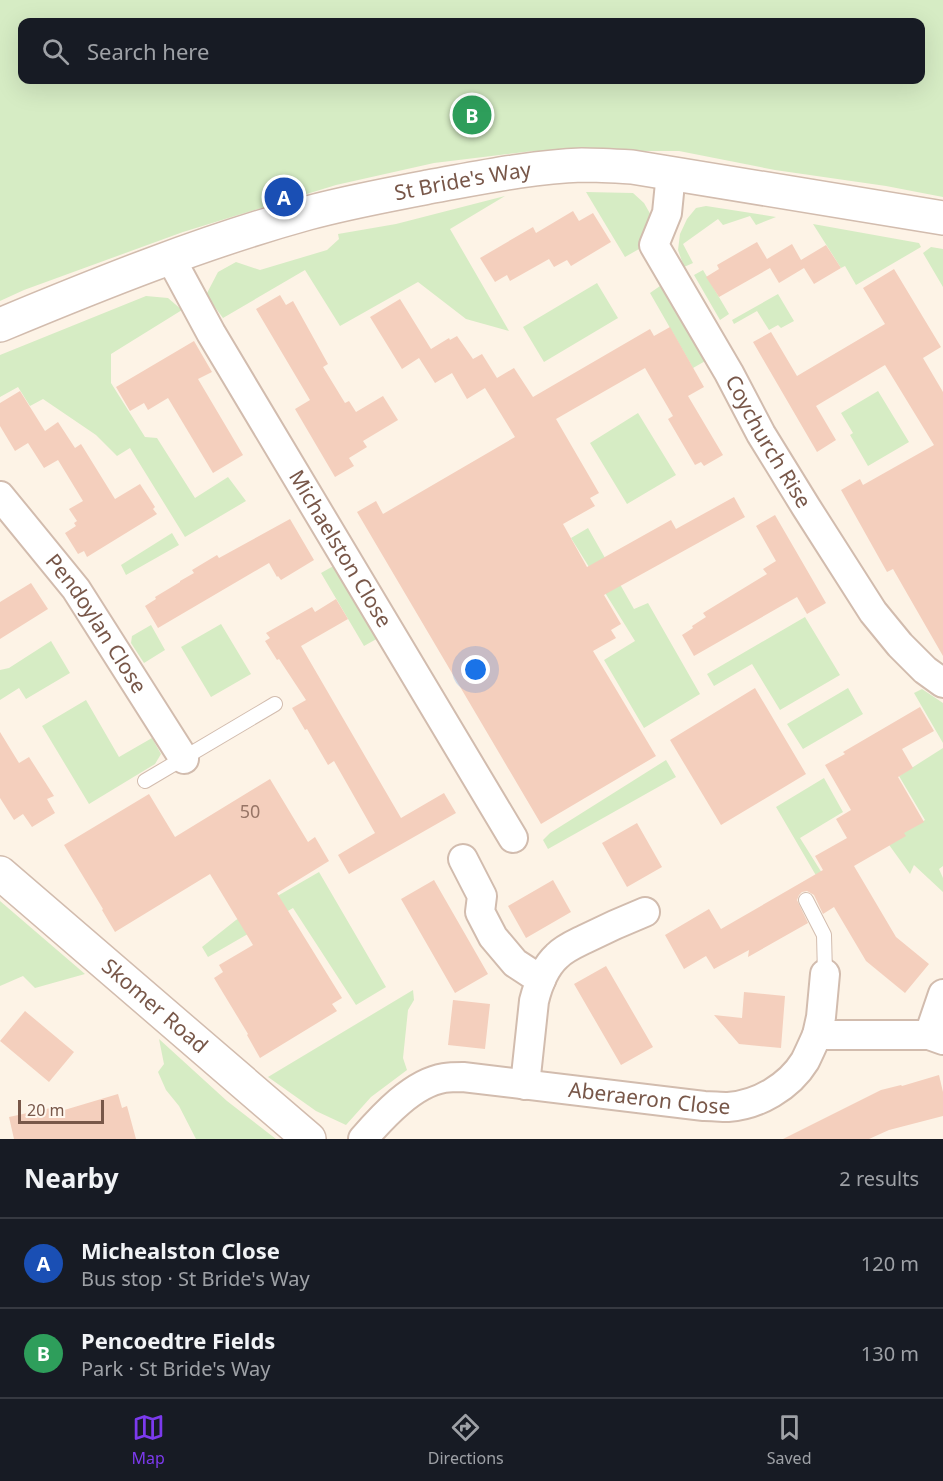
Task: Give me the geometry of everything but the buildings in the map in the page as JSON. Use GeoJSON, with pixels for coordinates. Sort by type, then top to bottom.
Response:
{"type":"FeatureCollection","features":[{"type":"Feature","properties":{"kind":"street","name":"St Bride's Way"},"geometry":{"type":"LineString","coordinates":[[0,325],[170,257],[263,226],[362,201],[524,171],[582,165],[632,167],[943,218]]}},
{"type":"Feature","properties":{"kind":"street","name":"Coychurch Rise"},"geometry":{"type":"LineString","coordinates":[[671,173],[667,213],[654,245],[729,373],[761,434],[873,612],[900,645],[925,670],[943,683]]}},
{"type":"Feature","properties":{"kind":"street","name":"Michaelston Close"},"geometry":{"type":"LineString","coordinates":[[170,257],[211,333],[513,838]]}},
{"type":"Feature","properties":{"kind":"street","name":"Pendoylan Close"},"geometry":{"type":"LineString","coordinates":[[0,496],[76,589],[184,759]]}},
{"type":"Feature","properties":{"kind":"street"},"geometry":{"type":"LineString","coordinates":[[463,859],[482,896],[480,912],[493,937],[515,963],[541,980]]}},
{"type":"Feature","properties":{"kind":"street","name":"Skomer Road"},"geometry":{"type":"LineString","coordinates":[[0,873],[309,1139]]}},
{"type":"Feature","properties":{"kind":"street"},"geometry":{"type":"LineString","coordinates":[[525,1085],[534,1001],[541,980],[556,956],[606,928],[645,912]]}},
{"type":"Feature","properties":{"kind":"street","name":"Aberaeron Close"},"geometry":{"type":"LineString","coordinates":[[363,1139],[395,1106],[412,1093],[431,1082],[444,1078],[463,1077],[705,1106],[728,1107],[747,1104],[781,1087],[804,1061],[817,1035],[825,974]]}},
{"type":"Feature","properties":{"kind":"street"},"geometry":{"type":"LineString","coordinates":[[817,1035],[936,1037],[943,994]]}},
{"type":"Feature","properties":{"kind":"lane"},"geometry":{"type":"LineString","coordinates":[[145,781],[274,704]]}},
{"type":"Feature","properties":{"kind":"lane"},"geometry":{"type":"LineString","coordinates":[[806,900],[824,935],[825,974]]}},
{"type":"Feature","properties":{"kind":"green space"},"geometry":{"type":"Polygon","coordinates":[[[0,0],[943,0],[943,197],[886,186],[775,170],[679,151],[533,151],[434,163],[336,185],[183,232],[24,290],[0,301],[0,0]]]}},
{"type":"Feature","properties":{"kind":"green space"},"geometry":{"type":"Polygon","coordinates":[[[586,192],[633,193],[644,203],[652,217],[653,241],[625,257],[586,192]]]}},
{"type":"Feature","properties":{"kind":"green space"},"geometry":{"type":"Polygon","coordinates":[[[505,196],[450,229],[509,331],[466,319],[418,282],[340,326],[305,270],[223,318],[206,295],[218,272],[236,262],[260,270],[327,250],[339,239],[338,234],[396,224],[505,196]]]}},
{"type":"Feature","properties":{"kind":"green space"},"geometry":{"type":"Polygon","coordinates":[[[706,206],[776,217],[756,225],[750,216],[723,225],[718,219],[683,244],[693,263],[684,267],[678,250],[680,234],[687,219],[696,208],[706,206]]]}},
{"type":"Feature","properties":{"kind":"green space"},"geometry":{"type":"Polygon","coordinates":[[[813,224],[919,243],[921,247],[856,285],[845,266],[841,268],[813,224]]]}},
{"type":"Feature","properties":{"kind":"green space"},"geometry":{"type":"Polygon","coordinates":[[[931,247],[943,249],[943,287],[923,253],[931,247]]]}},
{"type":"Feature","properties":{"kind":"green space"},"geometry":{"type":"Polygon","coordinates":[[[703,270],[729,314],[720,320],[694,275],[703,270]]]}},
{"type":"Feature","properties":{"kind":"green space"},"geometry":{"type":"Polygon","coordinates":[[[597,283],[618,318],[544,362],[523,327],[597,283]]]}},
{"type":"Feature","properties":{"kind":"green space"},"geometry":{"type":"Polygon","coordinates":[[[660,286],[665,288],[707,360],[693,368],[650,293],[660,286]]]}},
{"type":"Feature","properties":{"kind":"green space"},"geometry":{"type":"Polygon","coordinates":[[[778,294],[794,321],[781,328],[778,325],[769,330],[757,311],[734,324],[732,320],[778,294]]]}},
{"type":"Feature","properties":{"kind":"green space"},"geometry":{"type":"Polygon","coordinates":[[[146,296],[168,298],[182,310],[111,354],[111,383],[145,437],[157,438],[195,498],[228,477],[246,501],[185,537],[130,448],[117,456],[96,435],[43,399],[30,406],[18,387],[0,397],[0,355],[146,296]]]}},
{"type":"Feature","properties":{"kind":"green space"},"geometry":{"type":"Polygon","coordinates":[[[878,391],[909,442],[868,466],[850,435],[853,433],[841,413],[878,391]]]}},
{"type":"Feature","properties":{"kind":"green space"},"geometry":{"type":"Polygon","coordinates":[[[638,413],[676,475],[627,504],[590,443],[638,413]]]}},
{"type":"Feature","properties":{"kind":"green space"},"geometry":{"type":"Polygon","coordinates":[[[588,528],[634,609],[648,603],[700,694],[644,728],[604,660],[635,641],[571,538],[588,528]]]}},
{"type":"Feature","properties":{"kind":"green space"},"geometry":{"type":"Polygon","coordinates":[[[172,533],[179,545],[126,575],[121,565],[172,533]]]}},
{"type":"Feature","properties":{"kind":"green space"},"geometry":{"type":"Polygon","coordinates":[[[337,564],[380,637],[364,646],[321,573],[337,564]]]}},
{"type":"Feature","properties":{"kind":"green space"},"geometry":{"type":"Polygon","coordinates":[[[805,617],[840,675],[780,710],[752,664],[714,686],[707,674],[805,617]]]}},
{"type":"Feature","properties":{"kind":"green space"},"geometry":{"type":"Polygon","coordinates":[[[221,624],[251,674],[211,697],[181,647],[221,624]]]}},
{"type":"Feature","properties":{"kind":"green space"},"geometry":{"type":"Polygon","coordinates":[[[151,625],[165,650],[144,663],[131,643],[132,636],[151,625]]]}},
{"type":"Feature","properties":{"kind":"green space"},"geometry":{"type":"Polygon","coordinates":[[[51,641],[70,673],[26,699],[19,688],[0,700],[0,670],[9,668],[51,641]]]}},
{"type":"Feature","properties":{"kind":"green space"},"geometry":{"type":"Polygon","coordinates":[[[848,688],[863,714],[803,749],[787,724],[848,688]]]}},
{"type":"Feature","properties":{"kind":"green space"},"geometry":{"type":"Polygon","coordinates":[[[922,689],[943,703],[943,743],[914,693],[922,689]]]}},
{"type":"Feature","properties":{"kind":"green space"},"geometry":{"type":"Polygon","coordinates":[[[86,700],[119,757],[152,738],[161,754],[155,764],[89,804],[42,726],[86,700]]]}},
{"type":"Feature","properties":{"kind":"green space"},"geometry":{"type":"Polygon","coordinates":[[[943,748],[943,866],[939,869],[943,878],[943,892],[914,865],[910,874],[887,842],[925,820],[899,776],[943,748]]]}},
{"type":"Feature","properties":{"kind":"green space"},"geometry":{"type":"Polygon","coordinates":[[[666,760],[676,777],[548,849],[543,840],[550,833],[666,760]]]}},
{"type":"Feature","properties":{"kind":"green space"},"geometry":{"type":"Polygon","coordinates":[[[824,778],[843,812],[800,838],[827,881],[821,884],[776,807],[824,778]]]}},
{"type":"Feature","properties":{"kind":"green space"},"geometry":{"type":"Polygon","coordinates":[[[319,872],[386,987],[356,1005],[293,908],[208,957],[202,947],[236,920],[319,872]]]}},
{"type":"Feature","properties":{"kind":"green space"},"geometry":{"type":"Polygon","coordinates":[[[0,901],[85,974],[35,988],[23,976],[0,986],[0,901]]]}},
{"type":"Feature","properties":{"kind":"green space"},"geometry":{"type":"Polygon","coordinates":[[[413,990],[414,1000],[408,1010],[403,1058],[407,1070],[371,1097],[346,1125],[316,1111],[268,1077],[413,990]]]}},
{"type":"Feature","properties":{"kind":"green space"},"geometry":{"type":"Polygon","coordinates":[[[159,1039],[227,1101],[276,1139],[196,1139],[179,1106],[166,1090],[158,1072],[164,1064],[159,1039]]]}},
{"type":"Feature","properties":{"kind":"place","name":"Pencoedtre Fields"},"geometry":{"type":"Point","coordinates":[472,115]}},
{"type":"Feature","properties":{"kind":"place","name":"Michealston Close"},"geometry":{"type":"Point","coordinates":[284,197]}}]}
